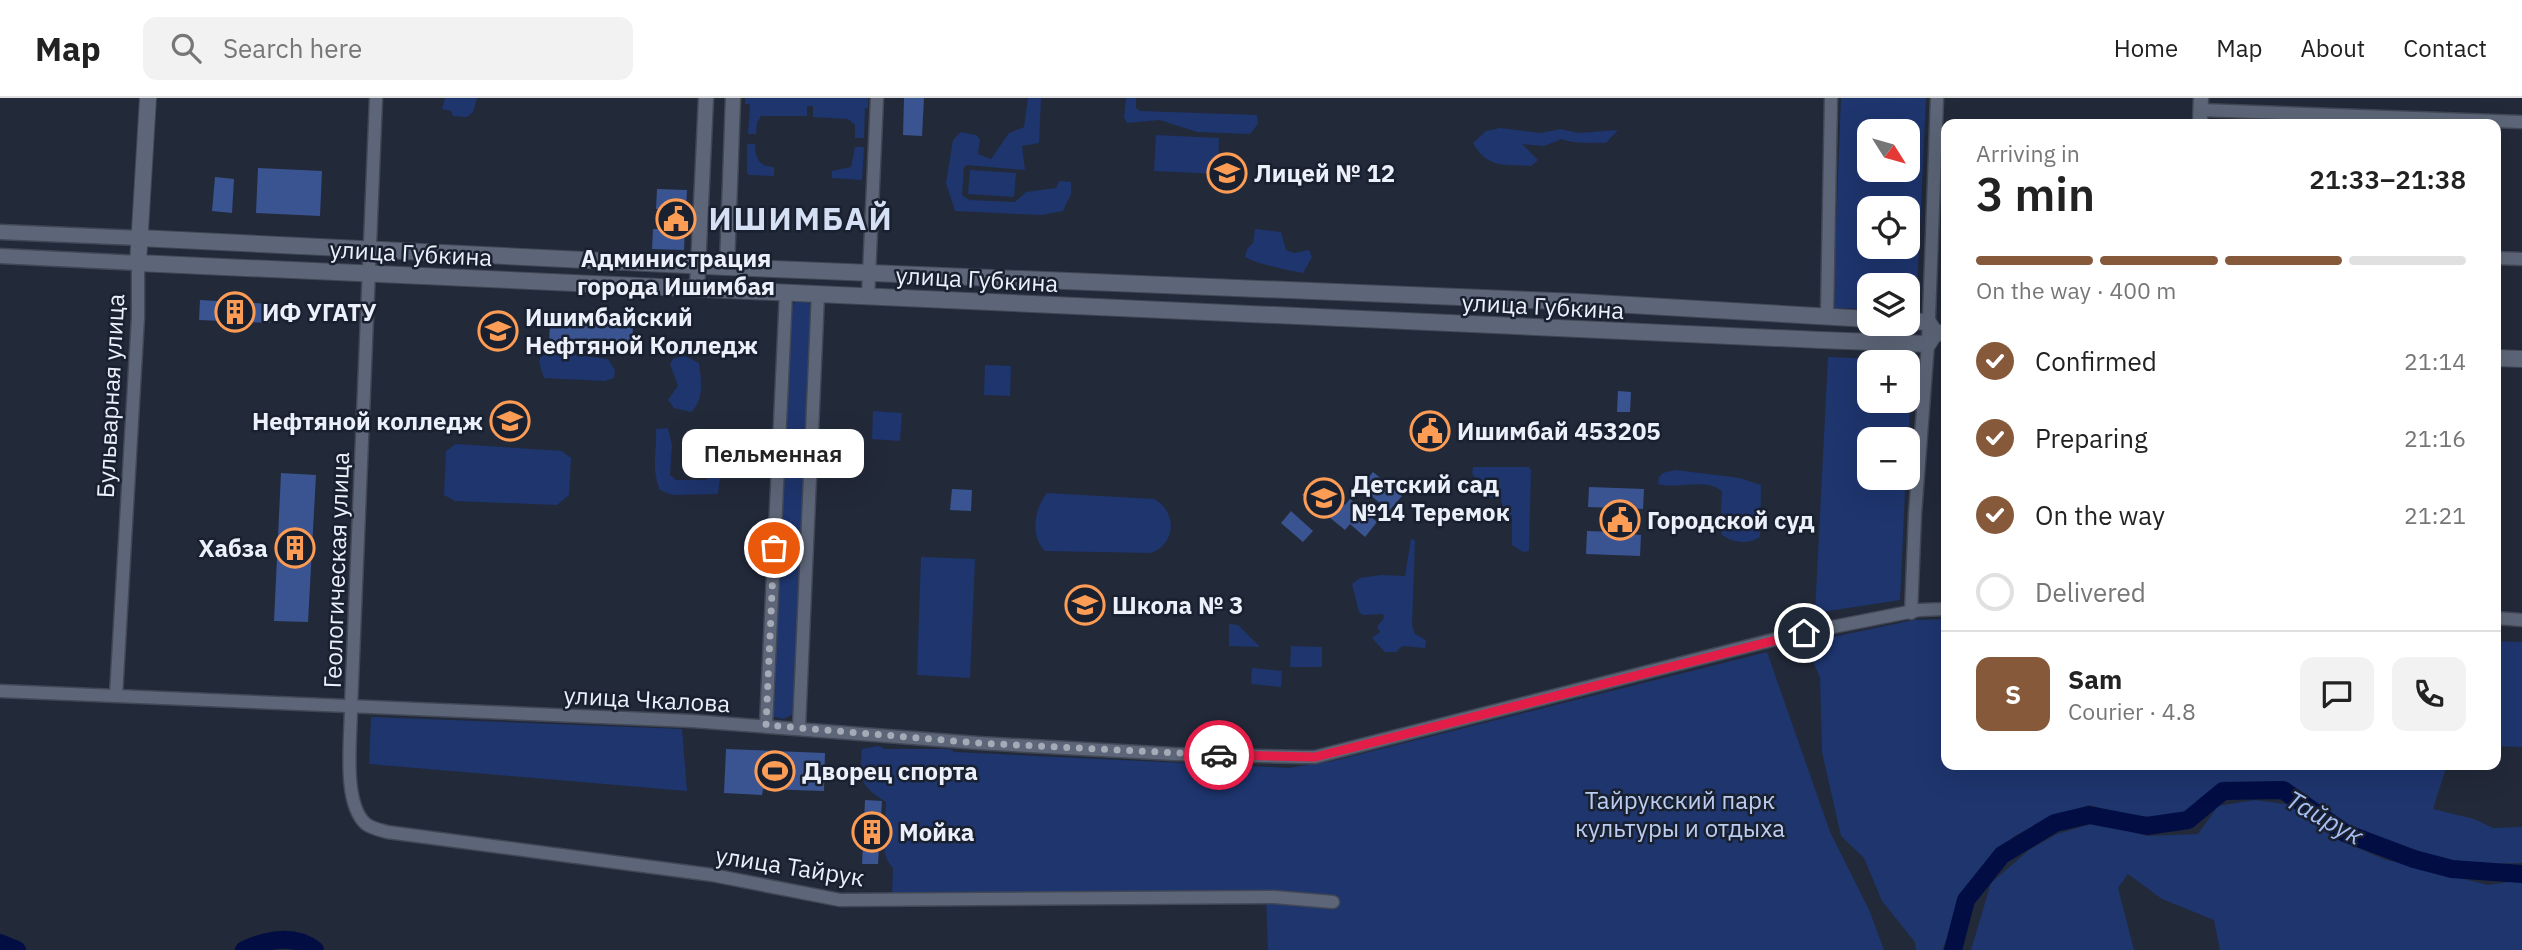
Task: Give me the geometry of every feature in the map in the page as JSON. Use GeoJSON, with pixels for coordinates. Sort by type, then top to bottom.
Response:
{"type":"FeatureCollection","features":[{"type":"Feature","properties":{"kind":"main road","name":"Бульварная улица"},"geometry":{"type":"LineString","coordinates":[[138,263],[148,98]]}},
{"type":"Feature","properties":{"kind":"main road","name":"улица Губкина"},"geometry":{"type":"LineString","coordinates":[[139,238],[697,266],[1552,301],[1857,318]]}},
{"type":"Feature","properties":{"kind":"main road","name":"улица Губкина"},"geometry":{"type":"LineString","coordinates":[[138,263],[868,297],[1934,333]]}},
{"type":"Feature","properties":{"kind":"main road"},"geometry":{"type":"LineString","coordinates":[[2501,358],[2522,359]]}},
{"type":"Feature","properties":{"kind":"street","name":"Геологическая улица"},"geometry":{"type":"LineString","coordinates":[[351,708],[370,274],[367,249],[376,98]]}},
{"type":"Feature","properties":{"kind":"street"},"geometry":{"type":"LineString","coordinates":[[697,289],[706,98]]}},
{"type":"Feature","properties":{"kind":"street"},"geometry":{"type":"LineString","coordinates":[[727,267],[733,98]]}},
{"type":"Feature","properties":{"kind":"street"},"geometry":{"type":"LineString","coordinates":[[868,297],[877,98]]}},
{"type":"Feature","properties":{"kind":"street"},"geometry":{"type":"LineString","coordinates":[[1827,316],[1831,98]]}},
{"type":"Feature","properties":{"kind":"street"},"geometry":{"type":"LineString","coordinates":[[1911,613],[1914,514],[1934,333],[1937,98]]}},
{"type":"Feature","properties":{"kind":"street"},"geometry":{"type":"LineString","coordinates":[[2200,111],[2434,119]]}},
{"type":"Feature","properties":{"kind":"street"},"geometry":{"type":"LineString","coordinates":[[2501,121],[2522,122]]}},
{"type":"Feature","properties":{"kind":"street","name":"улица Губкина"},"geometry":{"type":"LineString","coordinates":[[0,232],[139,238]]}},
{"type":"Feature","properties":{"kind":"street","name":"улица Губкина"},"geometry":{"type":"LineString","coordinates":[[0,256],[138,263]]}},
{"type":"Feature","properties":{"kind":"street"},"geometry":{"type":"LineString","coordinates":[[2501,258],[2522,259]]}},
{"type":"Feature","properties":{"kind":"street","name":"Бульварная улица"},"geometry":{"type":"LineString","coordinates":[[116,695],[138,317],[138,263]]}},
{"type":"Feature","properties":{"kind":"street"},"geometry":{"type":"LineString","coordinates":[[766,725],[786,293]]}},
{"type":"Feature","properties":{"kind":"street"},"geometry":{"type":"LineString","coordinates":[[799,728],[818,294]]}},
{"type":"Feature","properties":{"kind":"street","name":"улица Чкалова"},"geometry":{"type":"LineString","coordinates":[[0,691],[766,725],[978,743],[1174,754],[1315,757],[1792,635],[1941,610]]}},
{"type":"Feature","properties":{"kind":"street"},"geometry":{"type":"LineString","coordinates":[[2501,618],[2522,620]]}},
{"type":"Feature","properties":{"kind":"street","name":"улица Тайрук"},"geometry":{"type":"LineString","coordinates":[[351,708],[351,792],[354,808],[367,825],[387,832],[712,875],[840,900],[1274,897],[1333,902]]}},
{"type":"Feature","properties":{"kind":"green space"},"geometry":{"type":"Polygon","coordinates":[[[445,98],[477,98],[473,112],[467,117],[453,116],[451,111],[442,109],[445,98]]]}},
{"type":"Feature","properties":{"kind":"green space"},"geometry":{"type":"Polygon","coordinates":[[[745,98],[868,98],[864,138],[855,138],[855,125],[848,119],[813,117],[813,106],[807,106],[807,116],[761,116],[756,134],[748,134],[750,104],[745,104],[745,98]]]}},
{"type":"Feature","properties":{"kind":"green space"},"geometry":{"type":"Polygon","coordinates":[[[1028,98],[1041,98],[1039,143],[1022,146],[1025,170],[967,165],[964,167],[962,195],[969,200],[1015,202],[1026,192],[1056,188],[1059,181],[1071,182],[1071,194],[1063,211],[1041,215],[955,211],[946,183],[953,140],[961,132],[976,135],[980,139],[978,154],[991,159],[1009,133],[1024,127],[1028,98]]]}},
{"type":"Feature","properties":{"kind":"green space"},"geometry":{"type":"Polygon","coordinates":[[[1126,98],[1136,98],[1136,108],[1140,111],[1257,115],[1258,124],[1250,134],[1197,132],[1160,120],[1127,123],[1124,117],[1126,98]]]}},
{"type":"Feature","properties":{"kind":"green space"},"geometry":{"type":"Polygon","coordinates":[[[1841,98],[1926,98],[1920,226],[1920,196],[1857,196],[1857,259],[1918,259],[1918,273],[1857,273],[1857,309],[1833,308],[1841,98]]]}},
{"type":"Feature","properties":{"kind":"green space"},"geometry":{"type":"Polygon","coordinates":[[[1500,128],[1541,133],[1561,129],[1578,133],[1618,130],[1606,143],[1578,143],[1562,139],[1544,146],[1522,144],[1538,160],[1531,166],[1497,164],[1484,157],[1473,143],[1486,131],[1500,128]]]}},
{"type":"Feature","properties":{"kind":"green space"},"geometry":{"type":"Polygon","coordinates":[[[1156,135],[1219,138],[1218,174],[1154,171],[1156,135]]]}},
{"type":"Feature","properties":{"kind":"green space"},"geometry":{"type":"Polygon","coordinates":[[[747,144],[755,144],[759,161],[774,167],[774,176],[749,175],[747,144]]]}},
{"type":"Feature","properties":{"kind":"green space"},"geometry":{"type":"Polygon","coordinates":[[[855,147],[864,147],[862,180],[832,178],[832,171],[851,167],[855,147]]]}},
{"type":"Feature","properties":{"kind":"green space"},"geometry":{"type":"Polygon","coordinates":[[[970,170],[1016,173],[1014,197],[968,194],[970,170]]]}},
{"type":"Feature","properties":{"kind":"green space"},"geometry":{"type":"Polygon","coordinates":[[[1255,229],[1281,232],[1286,250],[1294,253],[1309,250],[1312,257],[1303,273],[1245,257],[1247,249],[1253,243],[1255,229]]]}},
{"type":"Feature","properties":{"kind":"green space"},"geometry":{"type":"Polygon","coordinates":[[[796,300],[807,300],[812,308],[794,714],[783,719],[771,716],[790,310],[796,300]]]}},
{"type":"Feature","properties":{"kind":"green space"},"geometry":{"type":"Polygon","coordinates":[[[554,352],[608,359],[615,370],[614,378],[605,381],[544,378],[539,362],[541,356],[554,352]]]}},
{"type":"Feature","properties":{"kind":"green space"},"geometry":{"type":"Polygon","coordinates":[[[685,356],[699,363],[701,376],[700,395],[691,412],[674,408],[668,400],[678,386],[670,364],[674,358],[685,356]]]}},
{"type":"Feature","properties":{"kind":"green space"},"geometry":{"type":"Polygon","coordinates":[[[1828,357],[1857,358],[1857,413],[1910,413],[1909,427],[1857,427],[1857,490],[1905,490],[1900,600],[1815,613],[1828,357]]]}},
{"type":"Feature","properties":{"kind":"green space"},"geometry":{"type":"Polygon","coordinates":[[[985,365],[1011,366],[1010,396],[984,395],[985,365]]]}},
{"type":"Feature","properties":{"kind":"green space"},"geometry":{"type":"Polygon","coordinates":[[[873,411],[902,413],[900,441],[872,439],[873,411]]]}},
{"type":"Feature","properties":{"kind":"green space"},"geometry":{"type":"Polygon","coordinates":[[[668,428],[672,445],[670,475],[676,480],[707,480],[709,467],[716,461],[721,469],[718,494],[672,495],[660,490],[655,467],[656,429],[668,428]]]}},
{"type":"Feature","properties":{"kind":"green space"},"geometry":{"type":"Polygon","coordinates":[[[456,444],[562,451],[571,458],[569,495],[557,505],[455,501],[444,495],[446,451],[456,444]]]}},
{"type":"Feature","properties":{"kind":"green space"},"geometry":{"type":"Polygon","coordinates":[[[1473,467],[1529,467],[1531,470],[1529,551],[1523,552],[1512,545],[1512,515],[1504,512],[1501,499],[1490,497],[1484,483],[1476,480],[1472,473],[1473,467]]]}},
{"type":"Feature","properties":{"kind":"green space"},"geometry":{"type":"Polygon","coordinates":[[[1675,470],[1740,478],[1761,485],[1760,537],[1741,542],[1722,535],[1722,491],[1715,487],[1699,484],[1658,484],[1663,473],[1675,470]]]}},
{"type":"Feature","properties":{"kind":"green space"},"geometry":{"type":"Polygon","coordinates":[[[1047,493],[1154,499],[1167,512],[1171,528],[1169,536],[1159,549],[1150,553],[1045,551],[1037,538],[1036,522],[1039,507],[1047,493]]]}},
{"type":"Feature","properties":{"kind":"green space"},"geometry":{"type":"Polygon","coordinates":[[[1411,539],[1415,540],[1412,625],[1415,634],[1426,640],[1425,648],[1402,646],[1396,652],[1385,652],[1372,638],[1380,632],[1377,627],[1384,618],[1383,614],[1363,615],[1359,612],[1352,584],[1360,578],[1405,576],[1411,539]]]}},
{"type":"Feature","properties":{"kind":"green space"},"geometry":{"type":"Polygon","coordinates":[[[921,557],[975,559],[970,678],[917,675],[921,557]]]}},
{"type":"Feature","properties":{"kind":"green space"},"geometry":{"type":"Polygon","coordinates":[[[1941,619],[1941,770],[2445,770],[2433,809],[2474,819],[2493,828],[2522,827],[2522,863],[2442,861],[2395,847],[2348,827],[2309,798],[2286,786],[2237,786],[2210,793],[2193,811],[2158,817],[2131,816],[2089,805],[2050,818],[2014,836],[1983,869],[1961,905],[1942,950],[1916,950],[1915,942],[1882,901],[1864,858],[1841,836],[1822,752],[1820,677],[1804,643],[1914,620],[1941,619]]]}},
{"type":"Feature","properties":{"kind":"green space"},"geometry":{"type":"Polygon","coordinates":[[[1229,624],[1238,625],[1260,647],[1229,646],[1229,624]]]}},
{"type":"Feature","properties":{"kind":"green space"},"geometry":{"type":"Polygon","coordinates":[[[2501,641],[2522,642],[2522,747],[2501,746],[2501,641]]]}},
{"type":"Feature","properties":{"kind":"green space"},"geometry":{"type":"Polygon","coordinates":[[[1291,646],[1322,647],[1322,667],[1290,667],[1291,646]]]}},
{"type":"Feature","properties":{"kind":"green space","name":"Тайрукский парк культуры и отдыха"},"geometry":{"type":"Polygon","coordinates":[[[1767,652],[1830,832],[1870,912],[1884,950],[1268,950],[1266,897],[892,894],[893,868],[888,862],[884,846],[886,802],[866,786],[861,775],[862,749],[878,746],[885,749],[950,749],[954,752],[1289,768],[1333,761],[1767,652]]]}},
{"type":"Feature","properties":{"kind":"green space"},"geometry":{"type":"Polygon","coordinates":[[[1252,668],[1282,671],[1281,687],[1251,684],[1252,668]]]}},
{"type":"Feature","properties":{"kind":"green space"},"geometry":{"type":"Polygon","coordinates":[[[371,717],[682,729],[687,791],[369,764],[371,717]]]}},
{"type":"Feature","properties":{"kind":"green space"},"geometry":{"type":"Polygon","coordinates":[[[2255,800],[2291,805],[2331,836],[2383,859],[2488,885],[2522,880],[2522,950],[2220,950],[2214,920],[2162,899],[2128,874],[2118,888],[2134,950],[1971,950],[1991,883],[2029,850],[2057,834],[2095,823],[2148,836],[2198,834],[2218,806],[2255,800]]]}},
{"type":"Feature","properties":{"kind":"building"},"geometry":{"type":"Polygon","coordinates":[[[904,98],[924,98],[922,136],[903,135],[904,98]]]}},
{"type":"Feature","properties":{"kind":"building"},"geometry":{"type":"Polygon","coordinates":[[[258,168],[322,171],[320,216],[256,213],[258,168]]]}},
{"type":"Feature","properties":{"kind":"building"},"geometry":{"type":"Polygon","coordinates":[[[215,177],[234,179],[232,213],[212,211],[215,177]]]}},
{"type":"Feature","properties":{"kind":"building","name":"Администрация города Ишимбая"},"geometry":{"type":"Polygon","coordinates":[[[657,189],[687,190],[684,250],[652,249],[653,229],[666,229],[667,210],[656,209],[657,189]]]}},
{"type":"Feature","properties":{"kind":"building","name":"ИФ УГАТУ"},"geometry":{"type":"Polygon","coordinates":[[[200,300],[271,304],[270,323],[199,320],[200,300]]]}},
{"type":"Feature","properties":{"kind":"building"},"geometry":{"type":"Polygon","coordinates":[[[550,324],[633,326],[632,344],[549,343],[550,324]]]}},
{"type":"Feature","properties":{"kind":"building"},"geometry":{"type":"Polygon","coordinates":[[[1618,391],[1631,392],[1630,412],[1617,412],[1618,391]]]}},
{"type":"Feature","properties":{"kind":"building"},"geometry":{"type":"Polygon","coordinates":[[[1373,472],[1402,496],[1389,511],[1361,487],[1373,472]]]}},
{"type":"Feature","properties":{"kind":"building","name":"Хабза"},"geometry":{"type":"Polygon","coordinates":[[[281,473],[316,475],[308,622],[274,621],[281,473]]]}},
{"type":"Feature","properties":{"kind":"building"},"geometry":{"type":"Polygon","coordinates":[[[1315,480],[1345,505],[1350,499],[1377,522],[1365,537],[1350,524],[1345,530],[1302,495],[1315,480]]]}},
{"type":"Feature","properties":{"kind":"building","name":"Городской суд"},"geometry":{"type":"Polygon","coordinates":[[[1589,487],[1644,489],[1643,509],[1626,508],[1624,534],[1641,535],[1640,556],[1586,554],[1587,531],[1614,532],[1614,508],[1588,507],[1589,487]]]}},
{"type":"Feature","properties":{"kind":"building"},"geometry":{"type":"Polygon","coordinates":[[[952,489],[972,490],[971,511],[950,510],[952,489]]]}},
{"type":"Feature","properties":{"kind":"building"},"geometry":{"type":"Polygon","coordinates":[[[1291,511],[1313,531],[1303,542],[1281,523],[1291,511]]]}},
{"type":"Feature","properties":{"kind":"building","name":"Дворец спорта"},"geometry":{"type":"Polygon","coordinates":[[[726,749],[825,753],[824,791],[763,789],[762,795],[724,793],[726,749]]]}},
{"type":"Feature","properties":{"kind":"building","name":"Мойка"},"geometry":{"type":"Polygon","coordinates":[[[865,800],[882,801],[878,864],[862,864],[865,800]]]}},
{"type":"Feature","properties":{"kind":"waterway","name":"Тайрук"},"geometry":{"type":"LineString","coordinates":[[1953,950],[1966,900],[2002,855],[2055,823],[2089,815],[2147,826],[2188,820],[2223,791],[2283,790],[2345,833],[2414,859],[2452,869],[2522,874]]}},
{"type":"Feature","properties":{"kind":"waterway","name":"Тайрук"},"geometry":{"type":"LineString","coordinates":[[244,950],[281,940],[299,942],[315,950]]}},
{"type":"Feature","properties":{"kind":"waterway","name":"Тайрук"},"geometry":{"type":"LineString","coordinates":[[0,943],[17,950]]}},
{"type":"Feature","properties":{"kind":"way so far"},"geometry":{"type":"LineString","coordinates":[[774,548],[766,725],[978,743],[1219,755]]}},
{"type":"Feature","properties":{"kind":"place","name":"Лицей № 12"},"geometry":{"type":"Point","coordinates":[1227,173]}},
{"type":"Feature","properties":{"kind":"place","name":"Администрация города Ишимбая"},"geometry":{"type":"Point","coordinates":[676,219]}},
{"type":"Feature","properties":{"kind":"place","name":"ИФ УГАТУ"},"geometry":{"type":"Point","coordinates":[235,312]}},
{"type":"Feature","properties":{"kind":"place","name":"Ишимбайский Нефтяной Колледж"},"geometry":{"type":"Point","coordinates":[498,331]}},
{"type":"Feature","properties":{"kind":"place","name":"Нефтяной колледж"},"geometry":{"type":"Point","coordinates":[510,421]}},
{"type":"Feature","properties":{"kind":"place","name":"Ишимбай 453205"},"geometry":{"type":"Point","coordinates":[1430,431]}},
{"type":"Feature","properties":{"kind":"place","name":"Детский сад №14 Теремок"},"geometry":{"type":"Point","coordinates":[1324,498]}},
{"type":"Feature","properties":{"kind":"place","name":"Городской суд"},"geometry":{"type":"Point","coordinates":[1620,520]}},
{"type":"Feature","properties":{"kind":"place","name":"Хабза"},"geometry":{"type":"Point","coordinates":[295,548]}},
{"type":"Feature","properties":{"kind":"place","name":"Пельменная"},"geometry":{"type":"Point","coordinates":[774,548]}},
{"type":"Feature","properties":{"kind":"place","name":"Школа № 3"},"geometry":{"type":"Point","coordinates":[1085,605]}},
{"type":"Feature","properties":{"kind":"place","name":"Дворец спорта"},"geometry":{"type":"Point","coordinates":[775,771]}},
{"type":"Feature","properties":{"kind":"place","name":"Мойка"},"geometry":{"type":"Point","coordinates":[872,832]}},
{"type":"Feature","properties":{"kind":"district","name":"ИШИМБАЙ"},"geometry":{"type":"Point","coordinates":[801,218]}},
{"type":"Feature","properties":{"kind":"route"},"geometry":{"type":"LineString","coordinates":[[1219,755],[1315,757],[1804,633]]}}]}
